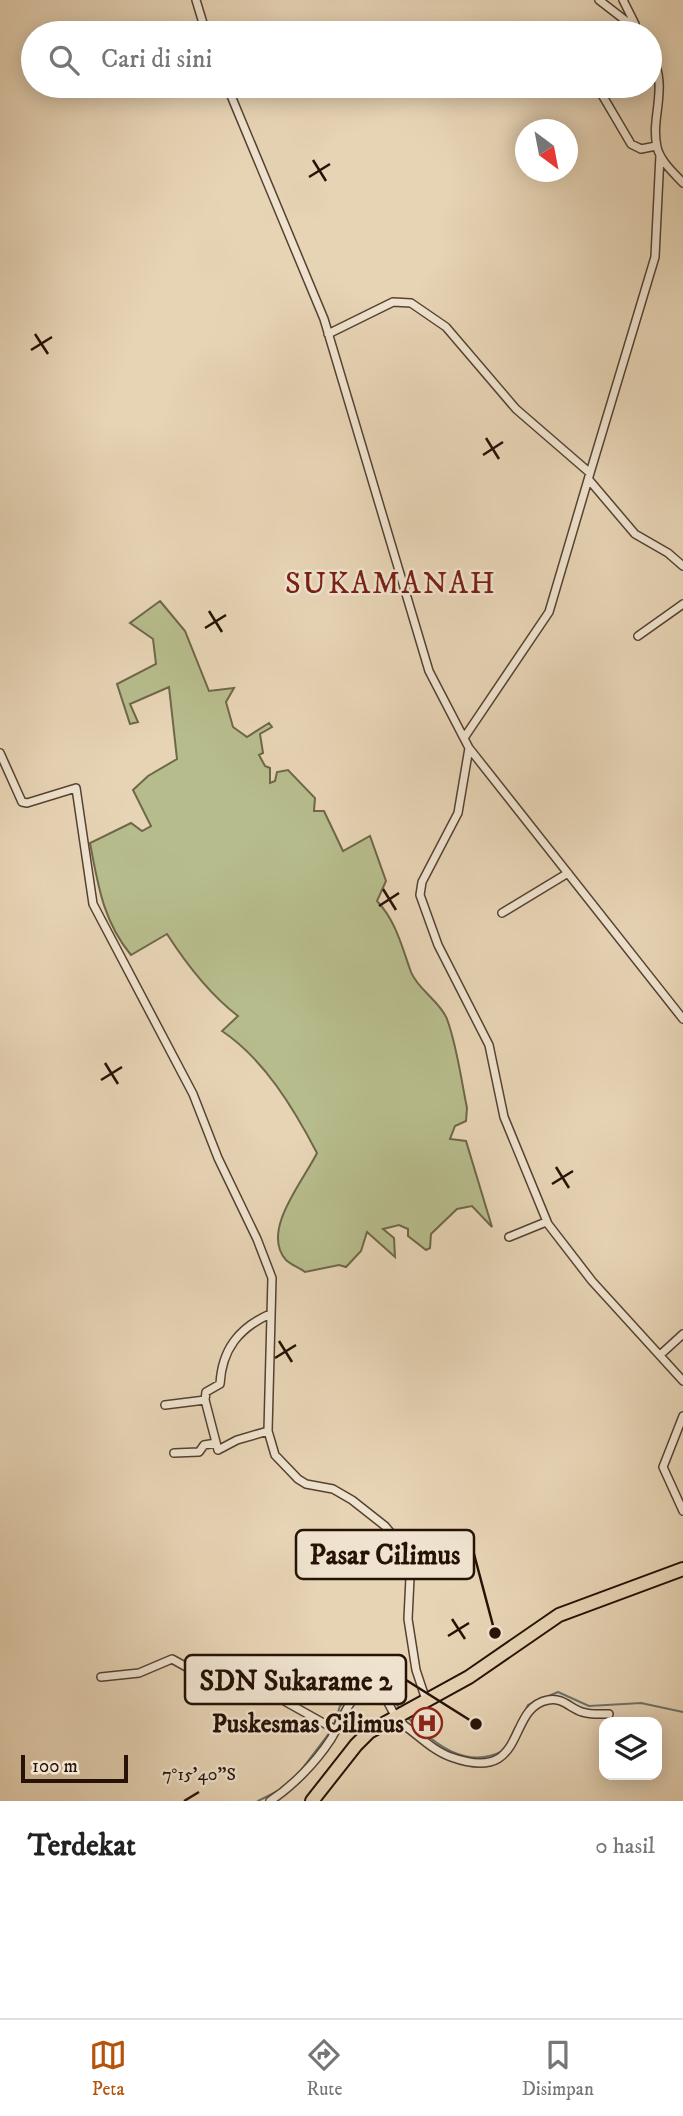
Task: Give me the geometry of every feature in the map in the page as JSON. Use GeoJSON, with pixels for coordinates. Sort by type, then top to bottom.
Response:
{"type":"FeatureCollection","features":[{"type":"Feature","properties":{"kind":"main road"},"geometry":{"type":"LineString","coordinates":[[312,1801],[361,1738],[395,1716],[469,1678],[559,1615],[683,1569]]}},
{"type":"Feature","properties":{"kind":"street"},"geometry":{"type":"LineString","coordinates":[[196,0],[202,21]]}},
{"type":"Feature","properties":{"kind":"street"},"geometry":{"type":"LineString","coordinates":[[600,0],[626,21]]}},
{"type":"Feature","properties":{"kind":"street"},"geometry":{"type":"LineString","coordinates":[[623,0],[634,21]]}},
{"type":"Feature","properties":{"kind":"street"},"geometry":{"type":"LineString","coordinates":[[232,98],[268,179],[328,334],[429,671],[469,748],[653,985],[683,1019]]}},
{"type":"Feature","properties":{"kind":"street"},"geometry":{"type":"LineString","coordinates":[[604,98],[631,144],[640,149],[656,146]]}},
{"type":"Feature","properties":{"kind":"street"},"geometry":{"type":"LineString","coordinates":[[660,98],[656,146],[683,183]]}},
{"type":"Feature","properties":{"kind":"street"},"geometry":{"type":"LineString","coordinates":[[464,738],[549,612],[655,257],[660,155]]}},
{"type":"Feature","properties":{"kind":"street"},"geometry":{"type":"LineString","coordinates":[[328,334],[393,302],[411,303],[446,327],[516,409],[590,477],[635,534],[668,553],[683,566]]}},
{"type":"Feature","properties":{"kind":"street"},"geometry":{"type":"LineString","coordinates":[[638,636],[683,604]]}},
{"type":"Feature","properties":{"kind":"street"},"geometry":{"type":"LineString","coordinates":[[469,748],[458,813],[422,882],[420,895],[438,945],[488,1045],[504,1117],[546,1222],[592,1281],[683,1381]]}},
{"type":"Feature","properties":{"kind":"street"},"geometry":{"type":"LineString","coordinates":[[0,753],[22,802],[27,803],[76,788],[93,904],[176,1059],[272,1278],[268,1431],[275,1455],[306,1484],[332,1489],[352,1500],[385,1526],[411,1557],[408,1619],[416,1670],[426,1700]]}},
{"type":"Feature","properties":{"kind":"street"},"geometry":{"type":"LineString","coordinates":[[502,913],[568,873]]}},
{"type":"Feature","properties":{"kind":"street"},"geometry":{"type":"LineString","coordinates":[[509,1237],[546,1222]]}},
{"type":"Feature","properties":{"kind":"street"},"geometry":{"type":"LineString","coordinates":[[268,1431],[237,1440],[219,1450],[205,1401],[206,1392],[220,1384],[222,1365],[234,1339],[256,1321],[270,1314]]}},
{"type":"Feature","properties":{"kind":"street"},"geometry":{"type":"LineString","coordinates":[[660,1355],[683,1334]]}},
{"type":"Feature","properties":{"kind":"street"},"geometry":{"type":"LineString","coordinates":[[165,1405],[205,1401]]}},
{"type":"Feature","properties":{"kind":"street"},"geometry":{"type":"LineString","coordinates":[[683,1416],[663,1467],[683,1511]]}},
{"type":"Feature","properties":{"kind":"street"},"geometry":{"type":"LineString","coordinates":[[174,1453],[199,1452],[204,1446],[216,1443]]}},
{"type":"Feature","properties":{"kind":"street"},"geometry":{"type":"LineString","coordinates":[[101,1677],[139,1673],[172,1659],[210,1680],[223,1695],[268,1678],[286,1702],[332,1729]]}},
{"type":"Feature","properties":{"kind":"street"},"geometry":{"type":"LineString","coordinates":[[270,1801],[313,1763],[346,1707],[367,1687],[381,1692],[395,1716],[443,1754],[480,1763],[504,1755],[513,1744],[528,1712],[546,1700],[559,1700],[583,1712],[609,1714]]}},
{"type":"Feature","properties":{"kind":"green space"},"geometry":{"type":"Polygon","coordinates":[[[160,601],[185,631],[209,691],[234,688],[226,702],[233,727],[247,737],[269,723],[272,727],[260,734],[263,753],[259,755],[265,766],[270,768],[270,783],[275,781],[277,772],[288,770],[315,798],[314,811],[324,811],[343,851],[370,836],[386,881],[377,901],[394,926],[414,978],[447,1019],[467,1108],[466,1121],[455,1126],[450,1139],[466,1141],[492,1227],[472,1206],[457,1209],[431,1234],[430,1248],[426,1250],[408,1236],[408,1229],[399,1225],[383,1229],[394,1238],[395,1257],[367,1232],[361,1251],[346,1267],[339,1265],[305,1272],[286,1260],[279,1248],[278,1235],[287,1206],[317,1153],[277,1086],[237,1042],[222,1031],[238,1016],[199,978],[167,934],[131,955],[108,916],[90,843],[131,823],[142,831],[151,826],[133,790],[148,776],[177,759],[169,687],[130,704],[138,722],[130,724],[117,684],[156,664],[153,639],[130,623],[160,601]]]}},
{"type":"Feature","properties":{"kind":"waterway"},"geometry":{"type":"LineString","coordinates":[[333,1727],[340,1706],[358,1689]]}},
{"type":"Feature","properties":{"kind":"waterway"},"geometry":{"type":"LineString","coordinates":[[518,1725],[528,1705],[558,1692],[589,1706],[641,1703],[683,1712]]}},
{"type":"Feature","properties":{"kind":"waterway"},"geometry":{"type":"LineString","coordinates":[[387,1695],[400,1708]]}},
{"type":"Feature","properties":{"kind":"waterway"},"geometry":{"type":"LineString","coordinates":[[408,1718],[440,1745],[464,1756],[476,1758],[503,1751]]}},
{"type":"Feature","properties":{"kind":"waterway"},"geometry":{"type":"LineString","coordinates":[[302,1769],[330,1732]]}},
{"type":"Feature","properties":{"kind":"waterway"},"geometry":{"type":"LineString","coordinates":[[258,1801],[278,1791]]}},
{"type":"Feature","properties":{"kind":"place","name":"Pasar Cilimus"},"geometry":{"type":"Point","coordinates":[495,1633]}},
{"type":"Feature","properties":{"kind":"place","name":"Puskesmas Cilimus"},"geometry":{"type":"Point","coordinates":[427,1723]}},
{"type":"Feature","properties":{"kind":"place","name":"SDN Sukarame 2"},"geometry":{"type":"Point","coordinates":[476,1724]}},
{"type":"Feature","properties":{"kind":"district","name":"SUKAMANAH"},"geometry":{"type":"Point","coordinates":[391,583]}}]}
